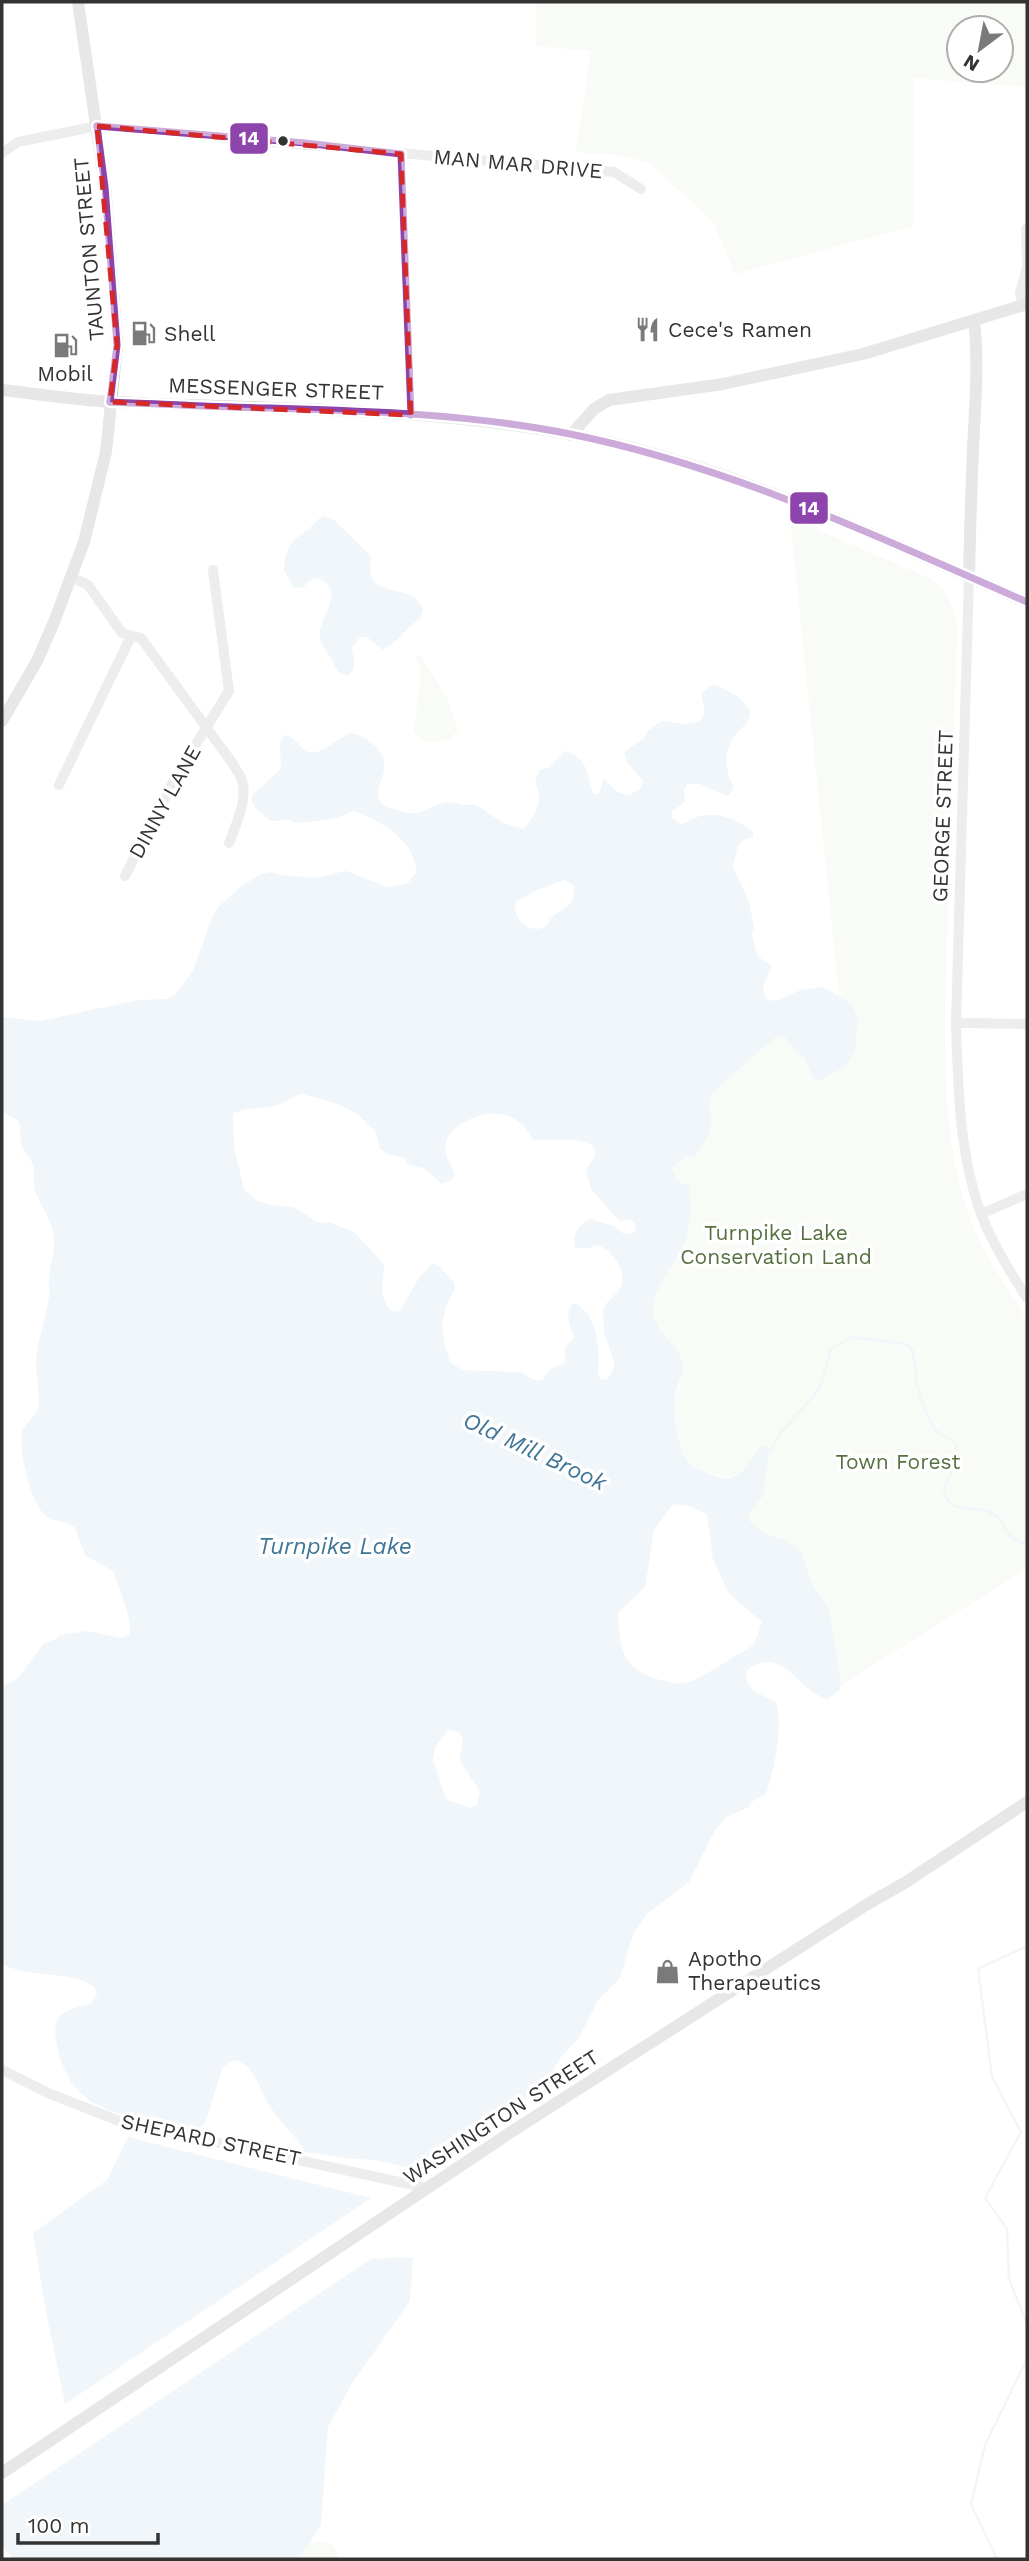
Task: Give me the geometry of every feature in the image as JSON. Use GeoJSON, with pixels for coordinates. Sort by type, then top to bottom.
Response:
{"type":"FeatureCollection","features":[{"type":"Feature","properties":{"kind":"main road","name":"TAUNTON STREET"},"geometry":{"type":"LineString","coordinates":[[2,721],[37,661],[71,577],[106,452],[117,345],[105,187],[79,4]]}},
{"type":"Feature","properties":{"kind":"main road"},"geometry":{"type":"LineString","coordinates":[[571,435],[591,412],[603,403],[622,397],[723,384],[863,354],[1025,305]]}},
{"type":"Feature","properties":{"kind":"main road","name":"GEORGE STREET"},"geometry":{"type":"LineString","coordinates":[[969,577],[978,380],[974,320]]}},
{"type":"Feature","properties":{"kind":"main road","name":"MESSENGER STREET"},"geometry":{"type":"LineString","coordinates":[[2,390],[110,402],[345,410],[411,415],[491,422],[571,435],[691,464],[744,482],[839,519],[1027,603]]}},
{"type":"Feature","properties":{"kind":"main road","name":"WASHINGTON STREET"},"geometry":{"type":"LineString","coordinates":[[2,2473],[655,2038],[906,1882],[1027,1801]]}},
{"type":"Feature","properties":{"kind":"street","name":"MAN MAR DRIVE"},"geometry":{"type":"LineString","coordinates":[[2,153],[18,142],[97,126],[614,172],[641,189]]}},
{"type":"Feature","properties":{"kind":"street"},"geometry":{"type":"LineString","coordinates":[[401,154],[411,415]]}},
{"type":"Feature","properties":{"kind":"street"},"geometry":{"type":"LineString","coordinates":[[1025,305],[1020,293],[1027,267],[1027,229]]}},
{"type":"Feature","properties":{"kind":"street","name":"DINNY LANE"},"geometry":{"type":"LineString","coordinates":[[125,876],[175,778],[229,691],[214,570]]}},
{"type":"Feature","properties":{"kind":"street"},"geometry":{"type":"LineString","coordinates":[[71,577],[88,585],[122,633],[141,638],[242,779],[239,820],[229,844]]}},
{"type":"Feature","properties":{"kind":"street","name":"GEORGE STREET"},"geometry":{"type":"LineString","coordinates":[[969,577],[956,1023],[959,1096],[971,1178],[981,1214],[1027,1298]]}},
{"type":"Feature","properties":{"kind":"street"},"geometry":{"type":"LineString","coordinates":[[60,785],[131,636]]}},
{"type":"Feature","properties":{"kind":"street"},"geometry":{"type":"LineString","coordinates":[[956,1023],[1027,1024]]}},
{"type":"Feature","properties":{"kind":"street"},"geometry":{"type":"LineString","coordinates":[[981,1214],[1027,1194]]}},
{"type":"Feature","properties":{"kind":"street","name":"SHEPARD STREET"},"geometry":{"type":"LineString","coordinates":[[2,2070],[48,2093],[119,2121],[427,2188]]}},
{"type":"Feature","properties":{"kind":"highlighted area"},"geometry":{"type":"Polygon","coordinates":[[[97,126],[401,154],[411,415],[110,402],[117,345],[97,126]]]}},
{"type":"Feature","properties":{"kind":"green space"},"geometry":{"type":"Polygon","coordinates":[[[536,2],[1027,2],[1027,87],[989,84],[1015,84],[1015,14],[945,14],[945,81],[913,78],[913,226],[735,274],[713,221],[657,169],[648,163],[624,156],[576,152],[591,51],[536,46],[536,2]]]}},
{"type":"Feature","properties":{"kind":"green space","name":"Town Forest"},"geometry":{"type":"Polygon","coordinates":[[[790,518],[932,579],[943,590],[953,609],[957,632],[945,1012],[948,1116],[956,1168],[970,1218],[989,1258],[1020,1308],[1027,1327],[1027,1569],[841,1685],[830,1613],[811,1580],[806,1558],[783,1539],[755,1527],[748,1518],[764,1489],[762,1480],[751,1462],[736,1475],[723,1476],[694,1466],[683,1452],[676,1431],[675,1408],[683,1376],[669,1338],[656,1323],[652,1310],[661,1283],[690,1226],[689,1186],[678,1181],[671,1168],[688,1155],[695,1157],[705,1142],[711,1126],[710,1105],[713,1092],[779,1036],[786,1038],[794,1050],[804,1057],[813,1078],[818,1081],[832,1073],[857,1040],[858,1020],[851,1003],[839,995],[790,518]]]}},
{"type":"Feature","properties":{"kind":"green space"},"geometry":{"type":"Polygon","coordinates":[[[420,654],[448,700],[458,731],[446,741],[424,742],[414,731],[421,671],[416,658],[420,654]]]}},
{"type":"Feature","properties":{"kind":"green space"},"geometry":{"type":"Polygon","coordinates":[[[322,2541],[333,2545],[339,2559],[287,2559],[304,2543],[322,2541]]]}},
{"type":"Feature","properties":{"kind":"water"},"geometry":{"type":"Polygon","coordinates":[[[325,516],[334,520],[370,555],[371,575],[377,584],[406,593],[419,602],[423,610],[420,619],[383,650],[367,637],[360,637],[352,648],[354,667],[347,676],[337,669],[320,637],[330,601],[330,587],[314,578],[303,587],[294,588],[284,571],[291,544],[325,516]]]}},
{"type":"Feature","properties":{"kind":"water","name":"Turnpike Lake"},"geometry":{"type":"Polygon","coordinates":[[[710,686],[726,689],[743,701],[750,711],[747,721],[732,740],[727,753],[728,774],[734,787],[727,796],[700,784],[687,784],[684,789],[685,802],[672,811],[672,818],[681,824],[704,815],[719,815],[741,823],[753,831],[753,837],[745,839],[738,846],[733,867],[749,902],[757,956],[772,966],[763,987],[766,999],[775,1001],[801,990],[823,987],[851,1003],[858,1020],[855,1050],[846,1066],[818,1081],[813,1078],[804,1057],[794,1050],[786,1038],[779,1036],[713,1092],[710,1105],[711,1126],[705,1142],[695,1157],[687,1155],[672,1168],[678,1181],[689,1186],[690,1220],[681,1250],[656,1296],[653,1317],[676,1350],[683,1366],[677,1388],[675,1418],[679,1441],[687,1460],[696,1468],[728,1478],[741,1472],[762,1445],[769,1447],[763,1496],[748,1518],[757,1528],[795,1546],[802,1553],[811,1580],[830,1613],[841,1685],[839,1691],[827,1699],[816,1694],[780,1665],[770,1662],[759,1663],[747,1670],[746,1677],[750,1687],[776,1702],[778,1712],[777,1748],[766,1794],[753,1801],[749,1807],[727,1817],[715,1830],[689,1882],[647,1914],[633,1935],[620,1978],[599,1999],[578,2039],[561,2057],[544,2087],[524,2098],[496,2122],[427,2167],[411,2168],[374,2160],[305,2152],[271,2108],[254,2075],[237,2060],[223,2067],[205,2123],[197,2129],[110,2111],[89,2100],[74,2086],[62,2062],[56,2041],[56,2022],[60,2016],[71,2009],[90,2004],[97,1996],[95,1987],[73,1978],[13,1969],[2,1964],[2,1687],[18,1678],[44,1643],[60,1635],[87,1631],[121,1638],[129,1635],[130,1629],[113,1571],[85,1555],[75,1528],[51,1519],[38,1507],[24,1463],[22,1433],[38,1406],[36,1359],[49,1297],[54,1239],[35,1190],[33,1166],[22,1146],[18,1120],[2,1112],[2,1017],[39,1021],[139,1000],[167,999],[175,995],[193,971],[212,917],[219,906],[243,885],[261,874],[271,872],[315,878],[346,871],[387,887],[408,883],[416,872],[410,850],[394,832],[373,819],[352,811],[327,820],[297,823],[289,820],[269,820],[256,809],[251,800],[252,795],[281,769],[280,742],[285,735],[311,753],[322,750],[350,733],[366,738],[382,755],[383,774],[378,791],[379,799],[384,805],[413,813],[444,802],[475,804],[503,823],[524,829],[539,802],[535,783],[539,770],[548,768],[565,751],[582,762],[593,794],[599,794],[604,778],[617,792],[629,795],[640,789],[643,781],[627,762],[624,752],[644,738],[648,731],[661,721],[684,724],[700,721],[705,713],[701,694],[710,686]],[[564,880],[516,902],[515,907],[518,918],[526,926],[536,929],[546,926],[553,916],[569,904],[573,899],[575,886],[564,880]],[[299,1095],[277,1105],[233,1114],[234,1147],[244,1189],[256,1200],[270,1205],[294,1207],[317,1222],[331,1223],[354,1232],[384,1264],[383,1297],[394,1312],[401,1310],[423,1273],[433,1263],[439,1266],[454,1282],[455,1288],[446,1306],[442,1325],[445,1346],[450,1362],[462,1370],[521,1372],[534,1380],[542,1380],[550,1369],[565,1363],[565,1347],[574,1338],[568,1316],[574,1303],[582,1308],[593,1324],[599,1355],[598,1375],[602,1380],[608,1379],[615,1365],[604,1333],[603,1309],[620,1289],[622,1273],[608,1251],[597,1245],[575,1248],[574,1239],[579,1227],[590,1219],[614,1226],[624,1234],[634,1233],[636,1225],[631,1220],[619,1221],[591,1189],[586,1169],[595,1156],[594,1147],[574,1140],[534,1140],[521,1124],[506,1115],[497,1113],[478,1116],[461,1124],[449,1135],[446,1151],[455,1174],[452,1180],[442,1184],[423,1168],[408,1165],[405,1158],[380,1149],[376,1132],[356,1113],[340,1105],[299,1095]],[[673,1504],[654,1530],[645,1587],[618,1613],[620,1637],[625,1656],[637,1670],[660,1680],[684,1683],[700,1677],[754,1645],[762,1622],[729,1594],[713,1559],[707,1514],[689,1506],[673,1504]],[[449,1730],[436,1745],[433,1759],[448,1800],[470,1808],[477,1804],[480,1792],[459,1759],[463,1740],[460,1733],[449,1730]]]}},
{"type":"Feature","properties":{"kind":"water"},"geometry":{"type":"Polygon","coordinates":[[[128,2137],[371,2198],[65,2404],[33,2233],[107,2180],[128,2137]]]}},
{"type":"Feature","properties":{"kind":"water"},"geometry":{"type":"Polygon","coordinates":[[[413,2257],[410,2301],[351,2385],[328,2427],[321,2525],[299,2559],[14,2559],[2,2547],[2,2505],[371,2259],[413,2257]]]}},
{"type":"Feature","properties":{"kind":"waterway","name":"Old Mill Brook"},"geometry":{"type":"LineString","coordinates":[[769,1453],[780,1434],[821,1385],[831,1349],[851,1337],[906,1344],[913,1351],[917,1386],[929,1420],[935,1430],[956,1443],[956,1465],[945,1486],[948,1501],[957,1507],[992,1514],[999,1518],[1010,1536],[1027,1545]]}},
{"type":"Feature","properties":{"kind":"waterway","name":"Old Mill Brook"},"geometry":{"type":"LineString","coordinates":[[1027,1946],[978,1969],[992,2077],[1021,2132],[985,2198],[1007,2229],[1009,2279],[1027,2324]]}},
{"type":"Feature","properties":{"kind":"waterway","name":"Old Mill Brook"},"geometry":{"type":"LineString","coordinates":[[997,2559],[971,2504],[985,2445],[1027,2359]]}},
{"type":"Feature","properties":{"kind":"transit line","name":"14"},"geometry":{"type":"LineString","coordinates":[[97,126],[305,143],[401,154]]}},
{"type":"Feature","properties":{"kind":"transit line","name":"14"},"geometry":{"type":"LineString","coordinates":[[97,126],[105,187],[117,345],[110,402]]}},
{"type":"Feature","properties":{"kind":"transit line","name":"14"},"geometry":{"type":"LineString","coordinates":[[401,154],[411,415]]}},
{"type":"Feature","properties":{"kind":"transit line","name":"14"},"geometry":{"type":"LineString","coordinates":[[110,402],[420,415],[495,422],[570,434],[629,448],[746,484],[859,529],[1027,602]]}},
{"type":"Feature","properties":{"kind":"place","name":"Cece's Ramen"},"geometry":{"type":"Point","coordinates":[648,330]}},
{"type":"Feature","properties":{"kind":"place","name":"Shell"},"geometry":{"type":"Point","coordinates":[144,334]}},
{"type":"Feature","properties":{"kind":"place","name":"Mobil"},"geometry":{"type":"Point","coordinates":[65,345]}},
{"type":"Feature","properties":{"kind":"place","name":"Apotho Therapeutics"},"geometry":{"type":"Point","coordinates":[668,1971]}},
{"type":"Feature","properties":{"kind":"park label","name":"Turnpike Lake Conservation Land"},"geometry":{"type":"Point","coordinates":[776,1245]}}]}
